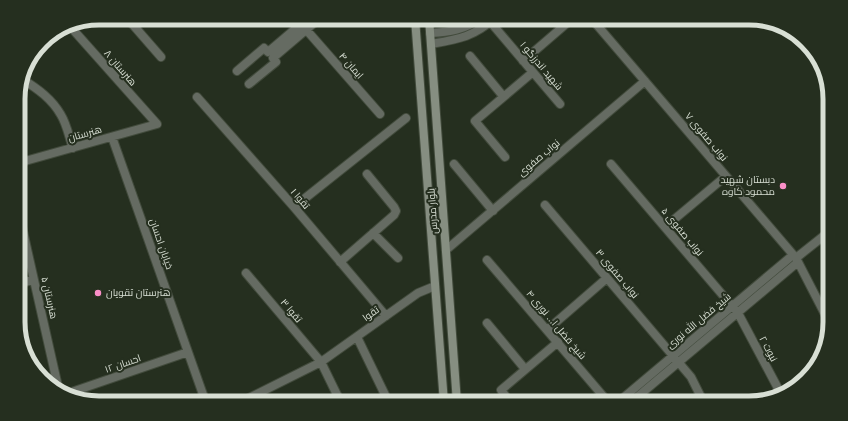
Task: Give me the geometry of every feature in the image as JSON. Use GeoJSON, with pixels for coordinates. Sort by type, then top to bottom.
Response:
{"type":"FeatureCollection","features":[{"type":"Feature","properties":{"kind":"main road","name":"بلوار مدرس"},"geometry":{"type":"LineString","coordinates":[[416,25],[443,396]]}},
{"type":"Feature","properties":{"kind":"main road","name":"بلوار مدرس"},"geometry":{"type":"LineString","coordinates":[[429,25],[457,396]]}},
{"type":"Feature","properties":{"kind":"street"},"geometry":{"type":"LineString","coordinates":[[133,25],[160,56]]}},
{"type":"Feature","properties":{"kind":"street"},"geometry":{"type":"LineString","coordinates":[[237,71],[264,48],[268,52],[300,25]]}},
{"type":"Feature","properties":{"kind":"street"},"geometry":{"type":"LineString","coordinates":[[249,84],[276,62],[273,58],[300,25]]}},
{"type":"Feature","properties":{"kind":"street","name":"ایمان ۴"},"geometry":{"type":"LineString","coordinates":[[306,25],[380,114]]}},
{"type":"Feature","properties":{"kind":"street"},"geometry":{"type":"LineString","coordinates":[[430,33],[460,29],[469,25]]}},
{"type":"Feature","properties":{"kind":"street"},"geometry":{"type":"LineString","coordinates":[[431,44],[464,38],[480,30],[485,25]]}},
{"type":"Feature","properties":{"kind":"street","name":"شهید اندرزگو ۱"},"geometry":{"type":"LineString","coordinates":[[496,25],[560,104]]}},
{"type":"Feature","properties":{"kind":"street"},"geometry":{"type":"LineString","coordinates":[[523,60],[565,25]]}},
{"type":"Feature","properties":{"kind":"street","name":"نواب صفوی ۷"},"geometry":{"type":"LineString","coordinates":[[598,25],[796,258],[823,310]]}},
{"type":"Feature","properties":{"kind":"street","name":"هنرستان ۸"},"geometry":{"type":"LineString","coordinates":[[73,30],[157,124]]}},
{"type":"Feature","properties":{"kind":"street"},"geometry":{"type":"LineString","coordinates":[[470,56],[503,96]]}},
{"type":"Feature","properties":{"kind":"street"},"geometry":{"type":"LineString","coordinates":[[505,158],[475,121],[533,72]]}},
{"type":"Feature","properties":{"kind":"street","name":"نواب صفوی"},"geometry":{"type":"LineString","coordinates":[[446,250],[645,81]]}},
{"type":"Feature","properties":{"kind":"street"},"geometry":{"type":"LineString","coordinates":[[27,82],[40,90],[52,102],[62,116],[73,148]]}},
{"type":"Feature","properties":{"kind":"street","name":"تقوا ۱"},"geometry":{"type":"LineString","coordinates":[[197,97],[294,207],[386,316]]}},
{"type":"Feature","properties":{"kind":"street"},"geometry":{"type":"LineString","coordinates":[[294,207],[406,118]]}},
{"type":"Feature","properties":{"kind":"street","name":"هنرستان"},"geometry":{"type":"LineString","coordinates":[[25,161],[157,124]]}},
{"type":"Feature","properties":{"kind":"street","name":"خیابان احسان"},"geometry":{"type":"LineString","coordinates":[[112,137],[204,396]]}},
{"type":"Feature","properties":{"kind":"street"},"geometry":{"type":"LineString","coordinates":[[454,164],[493,211]]}},
{"type":"Feature","properties":{"kind":"street","name":"نواب صفوی ۵"},"geometry":{"type":"LineString","coordinates":[[611,164],[735,310]]}},
{"type":"Feature","properties":{"kind":"street"},"geometry":{"type":"LineString","coordinates":[[340,262],[394,215],[396,211],[368,174]]}},
{"type":"Feature","properties":{"kind":"street"},"geometry":{"type":"LineString","coordinates":[[665,227],[726,176]]}},
{"type":"Feature","properties":{"kind":"street","name":"نواب صفوی ۳"},"geometry":{"type":"LineString","coordinates":[[545,205],[691,377],[700,396]]}},
{"type":"Feature","properties":{"kind":"street"},"geometry":{"type":"LineString","coordinates":[[373,233],[398,258]]}},
{"type":"Feature","properties":{"kind":"street","name":"شیخ فضل الله نوری"},"geometry":{"type":"LineString","coordinates":[[626,396],[676,359],[823,237]]}},
{"type":"Feature","properties":{"kind":"street","name":"هنرستان ۵"},"geometry":{"type":"LineString","coordinates":[[25,240],[57,382]]}},
{"type":"Feature","properties":{"kind":"street","name":"شیخ فضل ا... نوری ۴"},"geometry":{"type":"LineString","coordinates":[[487,260],[603,396]]}},
{"type":"Feature","properties":{"kind":"street","name":"تقوا ۳"},"geometry":{"type":"LineString","coordinates":[[246,274],[321,362],[337,396]]}},
{"type":"Feature","properties":{"kind":"street"},"geometry":{"type":"LineString","coordinates":[[547,330],[607,278]]}},
{"type":"Feature","properties":{"kind":"street"},"geometry":{"type":"LineString","coordinates":[[25,282],[34,280]]}},
{"type":"Feature","properties":{"kind":"street","name":"تقوا"},"geometry":{"type":"LineString","coordinates":[[253,396],[321,362],[418,293],[435,286]]}},
{"type":"Feature","properties":{"kind":"street","name":"نبوت ۲"},"geometry":{"type":"LineString","coordinates":[[735,310],[779,390]]}},
{"type":"Feature","properties":{"kind":"street"},"geometry":{"type":"LineString","coordinates":[[487,323],[525,369]]}},
{"type":"Feature","properties":{"kind":"street"},"geometry":{"type":"LineString","coordinates":[[357,337],[386,396]]}},
{"type":"Feature","properties":{"kind":"street"},"geometry":{"type":"LineString","coordinates":[[506,396],[501,390],[558,342]]}},
{"type":"Feature","properties":{"kind":"street","name":"احسان ۱۲"},"geometry":{"type":"LineString","coordinates":[[73,391],[188,352]]}},
{"type":"Feature","properties":{"kind":"street","name":"شیخ فضل الله نوری"},"geometry":{"type":"LineString","coordinates":[[637,396],[676,359]]}},
{"type":"Feature","properties":{"kind":"place","name":"دبستان شهید محمود کاوه"},"geometry":{"type":"Point","coordinates":[783,186]}},
{"type":"Feature","properties":{"kind":"place","name":"هنرستان تقویان"},"geometry":{"type":"Point","coordinates":[98,293]}}]}
